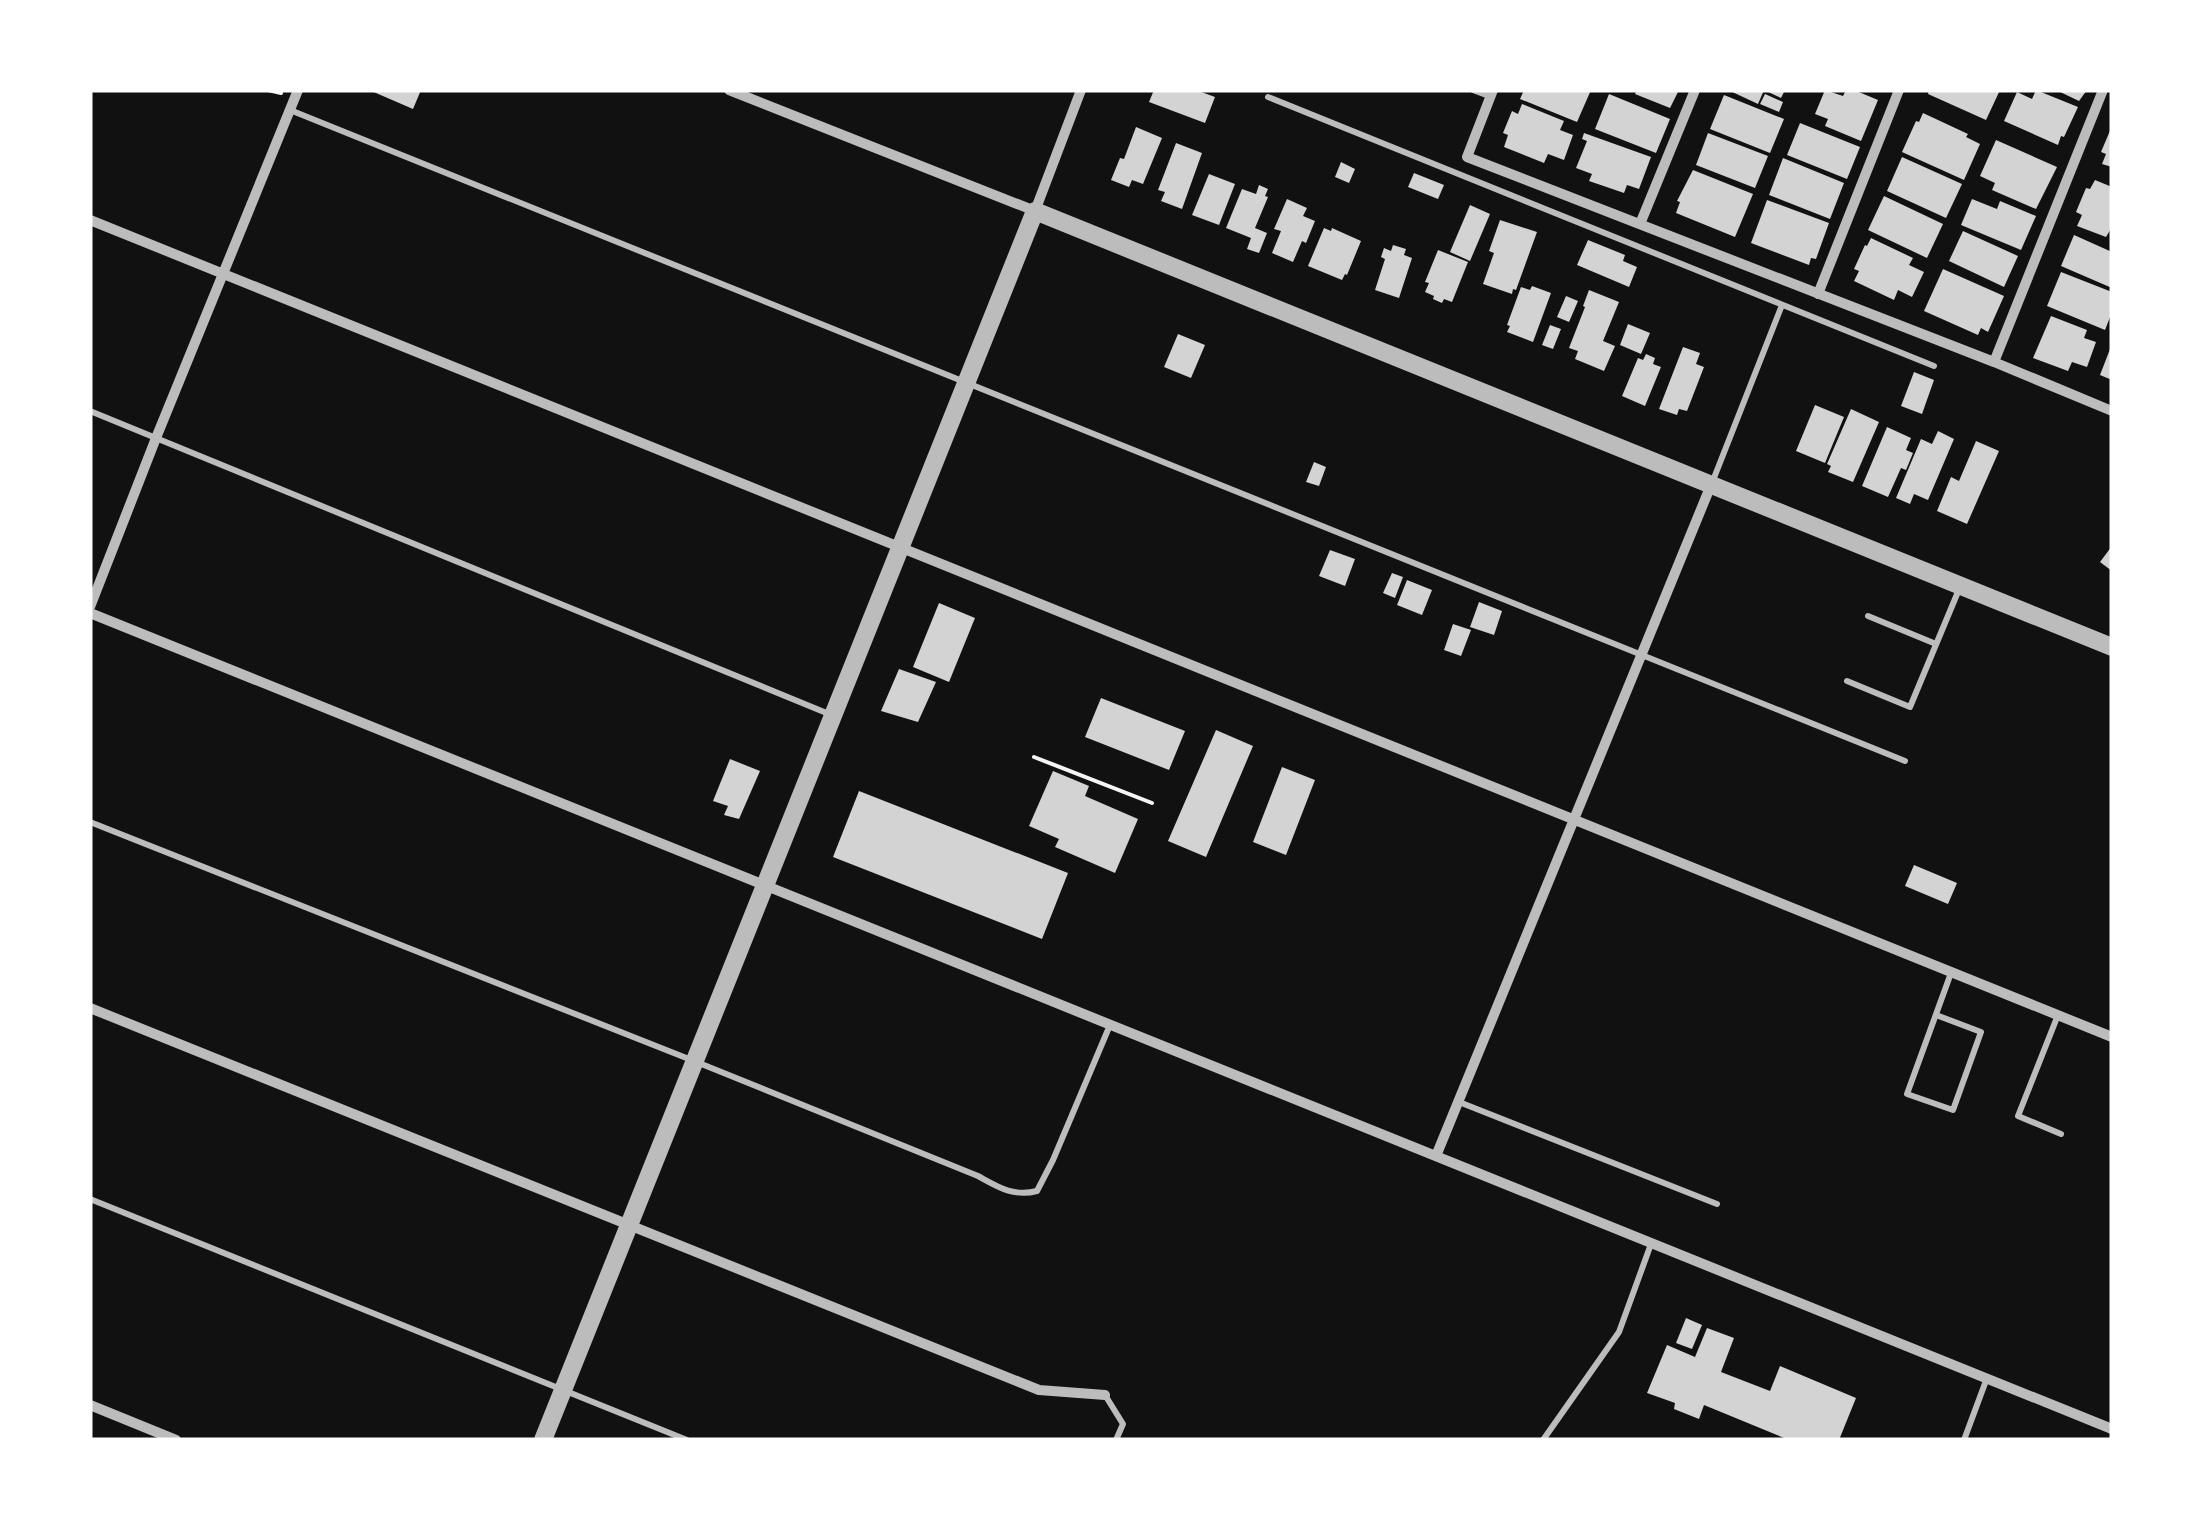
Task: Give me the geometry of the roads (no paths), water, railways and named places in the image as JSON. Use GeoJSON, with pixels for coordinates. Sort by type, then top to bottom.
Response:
{"type":"FeatureCollection","features":[{"type":"Feature","properties":{"kind":"street"},"geometry":{"type":"LineString","coordinates":[[298,90],[90,610],[2112,1428]]}},
{"type":"Feature","properties":{"kind":"street"},"geometry":{"type":"LineString","coordinates":[[729,90],[2112,647]]}},
{"type":"Feature","properties":{"kind":"street"},"geometry":{"type":"LineString","coordinates":[[543,1440],[1081,90]]}},
{"type":"Feature","properties":{"kind":"street"},"geometry":{"type":"LineString","coordinates":[[1640,224],[1695,90]]}},
{"type":"Feature","properties":{"kind":"street"},"geometry":{"type":"LineString","coordinates":[[1818,294],[1899,90]]}},
{"type":"Feature","properties":{"kind":"street"},"geometry":{"type":"LineString","coordinates":[[1994,362],[2102,90]]}},
{"type":"Feature","properties":{"kind":"street"},"geometry":{"type":"LineString","coordinates":[[1492,94],[1467,156],[2112,411]]}},
{"type":"Feature","properties":{"kind":"street"},"geometry":{"type":"LineString","coordinates":[[90,220],[2112,1037]]}},
{"type":"Feature","properties":{"kind":"street"},"geometry":{"type":"LineString","coordinates":[[1436,1156],[1711,484]]}},
{"type":"Feature","properties":{"kind":"street"},"geometry":{"type":"LineString","coordinates":[[90,1008],[1039,1390],[1105,1394]]}},
{"type":"Feature","properties":{"kind":"street"},"geometry":{"type":"LineString","coordinates":[[90,1406],[176,1440]]}},
{"type":"Feature","properties":{"kind":"lane"},"geometry":{"type":"LineString","coordinates":[[1473,90],[1492,94]]}},
{"type":"Feature","properties":{"kind":"lane"},"geometry":{"type":"LineString","coordinates":[[1268,97],[1934,366]]}},
{"type":"Feature","properties":{"kind":"lane"},"geometry":{"type":"LineString","coordinates":[[290,110],[1905,761]]}},
{"type":"Feature","properties":{"kind":"lane"},"geometry":{"type":"LineString","coordinates":[[1711,484],[1782,304]]}},
{"type":"Feature","properties":{"kind":"lane"},"geometry":{"type":"LineString","coordinates":[[90,411],[832,715]]}},
{"type":"Feature","properties":{"kind":"lane"},"geometry":{"type":"LineString","coordinates":[[1847,681],[1910,706],[1960,586]]}},
{"type":"Feature","properties":{"kind":"lane"},"geometry":{"type":"LineString","coordinates":[[1868,616],[1936,644]]}},
{"type":"Feature","properties":{"kind":"lane"},"geometry":{"type":"LineString","coordinates":[[90,822],[694,1060],[978,1176],[1004,1191],[1037,1192],[1110,1024]]}},
{"type":"Feature","properties":{"kind":"lane"},"geometry":{"type":"LineString","coordinates":[[1936,1016],[1981,1032],[1954,1110],[1907,1094],[1952,972]]}},
{"type":"Feature","properties":{"kind":"lane"},"geometry":{"type":"LineString","coordinates":[[2058,1015],[2018,1116],[2061,1134]]}},
{"type":"Feature","properties":{"kind":"lane"},"geometry":{"type":"LineString","coordinates":[[1458,1101],[1717,1204]]}},
{"type":"Feature","properties":{"kind":"lane"},"geometry":{"type":"LineString","coordinates":[[90,1199],[688,1440]]}},
{"type":"Feature","properties":{"kind":"lane"},"geometry":{"type":"LineString","coordinates":[[1543,1440],[1619,1332],[1652,1243]]}},
{"type":"Feature","properties":{"kind":"lane"},"geometry":{"type":"LineString","coordinates":[[1964,1440],[1987,1378]]}},
{"type":"Feature","properties":{"kind":"lane"},"geometry":{"type":"LineString","coordinates":[[1105,1394],[1123,1424],[1116,1440]]}}]}
